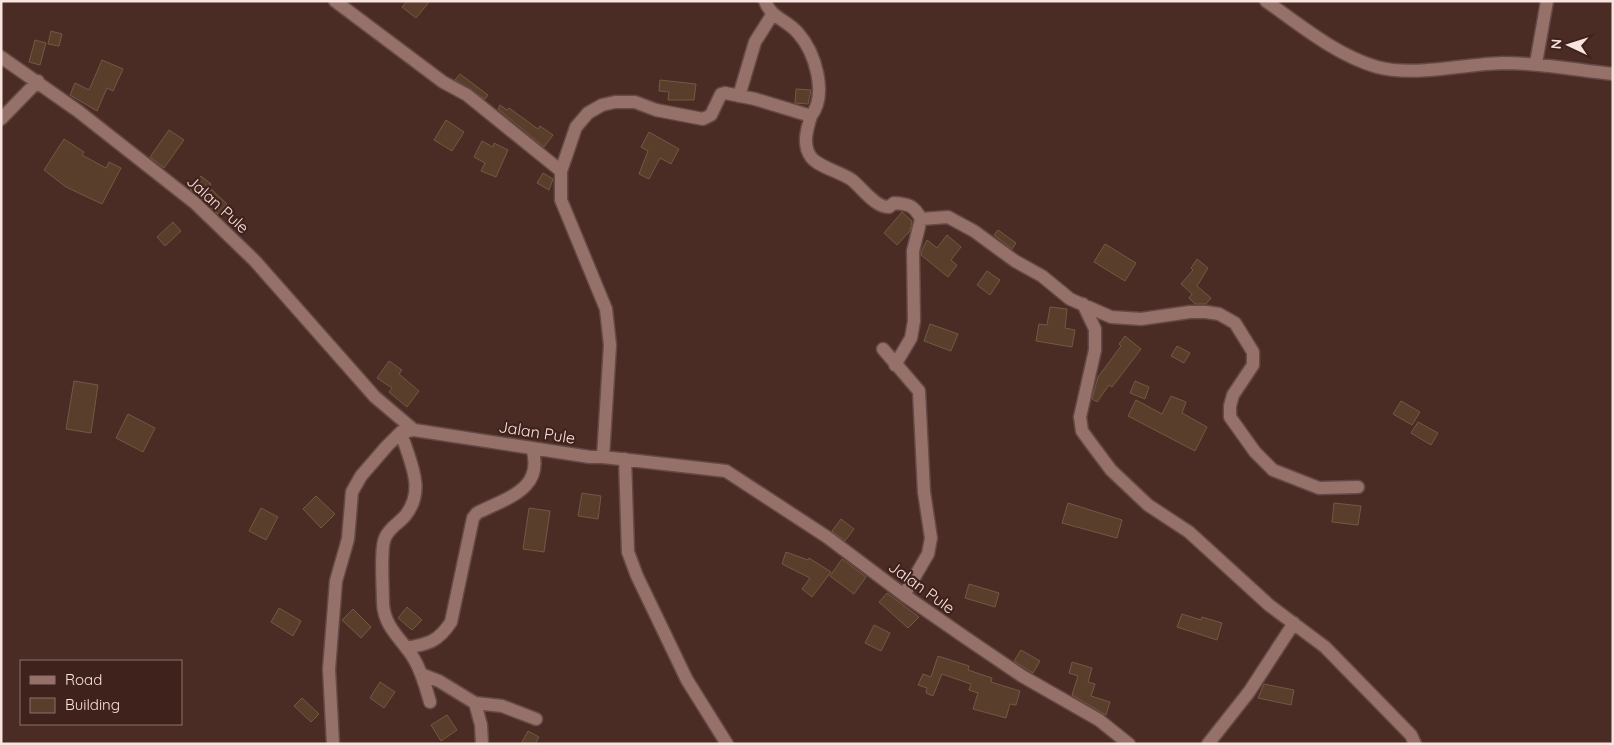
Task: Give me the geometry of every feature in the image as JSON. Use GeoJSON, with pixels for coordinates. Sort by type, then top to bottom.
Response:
{"type":"FeatureCollection","features":[{"type":"Feature","properties":{"kind":"street"},"geometry":{"type":"LineString","coordinates":[[335,1],[443,82],[467,95],[562,171]]}},
{"type":"Feature","properties":{"kind":"street"},"geometry":{"type":"LineString","coordinates":[[765,1],[772,15],[798,33],[812,59],[819,92],[818,103],[811,116],[806,140],[812,159],[844,174],[879,205],[889,207],[894,203],[906,203],[913,206],[921,219],[913,251],[914,321],[911,338],[895,365]]}},
{"type":"Feature","properties":{"kind":"street"},"geometry":{"type":"LineString","coordinates":[[1266,1],[1338,50],[1376,67],[1399,71],[1537,59],[1613,74]]}},
{"type":"Feature","properties":{"kind":"street"},"geometry":{"type":"LineString","coordinates":[[1537,59],[1547,1]]}},
{"type":"Feature","properties":{"kind":"street"},"geometry":{"type":"LineString","coordinates":[[740,96],[755,42],[772,15]]}},
{"type":"Feature","properties":{"kind":"street","name":"Jalan Pule"},"geometry":{"type":"LineString","coordinates":[[1,56],[38,81],[195,203],[255,261],[376,397],[414,430],[590,457],[625,459],[726,471],[827,537],[904,595],[1022,676],[1099,720],[1129,744]]}},
{"type":"Feature","properties":{"kind":"street"},"geometry":{"type":"LineString","coordinates":[[1,118],[38,81]]}},
{"type":"Feature","properties":{"kind":"street"},"geometry":{"type":"LineString","coordinates":[[603,457],[610,345],[606,309],[561,200],[562,171],[576,127],[588,113],[602,105],[615,102],[635,102],[672,114],[703,119],[710,115],[721,94],[740,96],[811,116]]}},
{"type":"Feature","properties":{"kind":"street"},"geometry":{"type":"LineString","coordinates":[[921,219],[948,217],[974,231],[1015,261],[1042,276],[1070,299],[1111,317],[1141,319],[1190,312],[1206,312],[1219,314],[1235,323],[1252,352],[1253,365],[1233,395],[1230,417],[1255,452],[1273,470],[1319,488],[1358,487]]}},
{"type":"Feature","properties":{"kind":"street"},"geometry":{"type":"LineString","coordinates":[[1083,304],[1095,329],[1095,350],[1082,399],[1080,417],[1082,431],[1111,470],[1148,505],[1189,532],[1269,605],[1337,659],[1411,735],[1415,744]]}},
{"type":"Feature","properties":{"kind":"street"},"geometry":{"type":"LineString","coordinates":[[883,349],[919,391],[924,492],[930,538],[928,554],[904,595]]}},
{"type":"Feature","properties":{"kind":"street"},"geometry":{"type":"LineString","coordinates":[[333,744],[329,669],[336,581],[348,538],[352,492],[361,476],[401,432],[414,430]]}},
{"type":"Feature","properties":{"kind":"street"},"geometry":{"type":"LineString","coordinates":[[401,432],[417,479],[417,489],[414,501],[405,516],[385,537],[383,549],[383,603],[390,629],[406,648],[421,674],[430,702]]}},
{"type":"Feature","properties":{"kind":"street"},"geometry":{"type":"LineString","coordinates":[[406,648],[430,644],[451,622],[473,518],[477,513],[529,484],[534,474],[536,460],[532,448]]}},
{"type":"Feature","properties":{"kind":"street"},"geometry":{"type":"LineString","coordinates":[[625,459],[628,552],[687,680],[727,744]]}},
{"type":"Feature","properties":{"kind":"street"},"geometry":{"type":"LineString","coordinates":[[1208,744],[1249,692],[1294,623]]}},
{"type":"Feature","properties":{"kind":"street"},"geometry":{"type":"LineString","coordinates":[[421,674],[439,681],[475,703],[502,706],[525,713],[536,719]]}},
{"type":"Feature","properties":{"kind":"street"},"geometry":{"type":"LineString","coordinates":[[475,703],[481,725],[482,744]]}},
{"type":"Feature","properties":{"kind":"building"},"geometry":{"type":"Polygon","coordinates":[[[407,1],[430,1],[416,18],[402,7],[407,1]]]}},
{"type":"Feature","properties":{"kind":"building"},"geometry":{"type":"Polygon","coordinates":[[[51,31],[62,34],[59,46],[48,44],[51,31]]]}},
{"type":"Feature","properties":{"kind":"building"},"geometry":{"type":"Polygon","coordinates":[[[35,40],[46,43],[40,65],[29,62],[35,40]]]}},
{"type":"Feature","properties":{"kind":"building"},"geometry":{"type":"Polygon","coordinates":[[[102,60],[123,69],[113,91],[107,88],[97,111],[70,95],[75,83],[89,90],[102,60]]]}},
{"type":"Feature","properties":{"kind":"building"},"geometry":{"type":"Polygon","coordinates":[[[460,74],[488,95],[485,99],[455,80],[460,74]]]}},
{"type":"Feature","properties":{"kind":"building"},"geometry":{"type":"Polygon","coordinates":[[[660,80],[696,84],[694,100],[668,100],[669,92],[659,91],[660,80]]]}},
{"type":"Feature","properties":{"kind":"building"},"geometry":{"type":"Polygon","coordinates":[[[796,89],[811,90],[808,104],[795,103],[796,89]]]}},
{"type":"Feature","properties":{"kind":"building"},"geometry":{"type":"Polygon","coordinates":[[[500,105],[507,110],[509,108],[538,129],[540,126],[553,135],[544,147],[498,109],[500,105]]]}},
{"type":"Feature","properties":{"kind":"building"},"geometry":{"type":"Polygon","coordinates":[[[446,120],[464,132],[452,151],[434,140],[446,120]]]}},
{"type":"Feature","properties":{"kind":"building"},"geometry":{"type":"Polygon","coordinates":[[[169,130],[184,140],[164,168],[150,157],[169,130]]]}},
{"type":"Feature","properties":{"kind":"building"},"geometry":{"type":"Polygon","coordinates":[[[649,132],[679,149],[671,164],[660,158],[649,179],[639,174],[648,151],[641,147],[649,132]]]}},
{"type":"Feature","properties":{"kind":"building"},"geometry":{"type":"Polygon","coordinates":[[[64,139],[84,152],[82,155],[106,168],[109,162],[121,168],[102,204],[66,187],[44,170],[64,139]]]}},
{"type":"Feature","properties":{"kind":"building"},"geometry":{"type":"Polygon","coordinates":[[[482,141],[493,147],[494,143],[508,150],[496,177],[481,171],[485,163],[474,157],[482,141]]]}},
{"type":"Feature","properties":{"kind":"building"},"geometry":{"type":"Polygon","coordinates":[[[543,173],[553,179],[549,190],[537,183],[543,173]]]}},
{"type":"Feature","properties":{"kind":"building"},"geometry":{"type":"Polygon","coordinates":[[[201,176],[211,184],[209,187],[227,204],[218,214],[190,189],[201,176]]]}},
{"type":"Feature","properties":{"kind":"building"},"geometry":{"type":"Polygon","coordinates":[[[902,212],[912,221],[910,231],[897,245],[884,233],[902,212]]]}},
{"type":"Feature","properties":{"kind":"building"},"geometry":{"type":"Polygon","coordinates":[[[173,222],[181,231],[165,246],[157,237],[173,222]]]}},
{"type":"Feature","properties":{"kind":"building"},"geometry":{"type":"Polygon","coordinates":[[[998,230],[1016,243],[1012,249],[994,235],[998,230]]]}},
{"type":"Feature","properties":{"kind":"building"},"geometry":{"type":"Polygon","coordinates":[[[947,235],[961,247],[951,260],[957,265],[948,277],[921,255],[927,240],[937,248],[947,235]]]}},
{"type":"Feature","properties":{"kind":"building"},"geometry":{"type":"Polygon","coordinates":[[[1105,244],[1136,263],[1125,281],[1094,262],[1105,244]]]}},
{"type":"Feature","properties":{"kind":"building"},"geometry":{"type":"Polygon","coordinates":[[[1197,259],[1208,268],[1197,286],[1211,298],[1206,304],[1195,304],[1189,298],[1192,294],[1181,284],[1193,270],[1191,268],[1197,259]]]}},
{"type":"Feature","properties":{"kind":"building"},"geometry":{"type":"Polygon","coordinates":[[[987,271],[1000,280],[990,295],[977,285],[987,271]]]}},
{"type":"Feature","properties":{"kind":"building"},"geometry":{"type":"Polygon","coordinates":[[[1050,307],[1067,309],[1065,328],[1075,330],[1072,347],[1036,341],[1039,324],[1047,325],[1050,307]]]}},
{"type":"Feature","properties":{"kind":"building"},"geometry":{"type":"Polygon","coordinates":[[[930,324],[958,334],[951,351],[924,341],[930,324]]]}},
{"type":"Feature","properties":{"kind":"building"},"geometry":{"type":"Polygon","coordinates":[[[1125,336],[1141,349],[1112,387],[1109,385],[1097,402],[1092,399],[1098,377],[1121,346],[1119,344],[1125,336]]]}},
{"type":"Feature","properties":{"kind":"building"},"geometry":{"type":"Polygon","coordinates":[[[1177,346],[1190,353],[1184,363],[1171,356],[1177,346]]]}},
{"type":"Feature","properties":{"kind":"building"},"geometry":{"type":"Polygon","coordinates":[[[389,361],[402,370],[399,374],[419,391],[407,407],[389,392],[392,388],[377,378],[389,361]]]}},
{"type":"Feature","properties":{"kind":"building"},"geometry":{"type":"Polygon","coordinates":[[[74,381],[98,385],[91,433],[66,429],[74,381]]]}},
{"type":"Feature","properties":{"kind":"building"},"geometry":{"type":"Polygon","coordinates":[[[1135,381],[1149,387],[1145,399],[1130,393],[1135,381]]]}},
{"type":"Feature","properties":{"kind":"building"},"geometry":{"type":"Polygon","coordinates":[[[1171,396],[1186,402],[1182,413],[1207,427],[1195,451],[1128,416],[1136,400],[1162,414],[1171,396]]]}},
{"type":"Feature","properties":{"kind":"building"},"geometry":{"type":"Polygon","coordinates":[[[1401,401],[1420,412],[1412,425],[1393,414],[1401,401]]]}},
{"type":"Feature","properties":{"kind":"building"},"geometry":{"type":"Polygon","coordinates":[[[128,414],[155,428],[143,452],[116,438],[128,414]]]}},
{"type":"Feature","properties":{"kind":"building"},"geometry":{"type":"Polygon","coordinates":[[[1418,422],[1438,433],[1431,445],[1411,433],[1418,422]]]}},
{"type":"Feature","properties":{"kind":"building"},"geometry":{"type":"Polygon","coordinates":[[[582,493],[601,496],[598,519],[578,516],[582,493]]]}},
{"type":"Feature","properties":{"kind":"building"},"geometry":{"type":"Polygon","coordinates":[[[316,496],[335,514],[321,528],[303,509],[316,496]]]}},
{"type":"Feature","properties":{"kind":"building"},"geometry":{"type":"Polygon","coordinates":[[[1068,503],[1122,520],[1117,538],[1062,523],[1068,503]]]}},
{"type":"Feature","properties":{"kind":"building"},"geometry":{"type":"Polygon","coordinates":[[[1334,503],[1361,506],[1358,525],[1332,522],[1334,503]]]}},
{"type":"Feature","properties":{"kind":"building"},"geometry":{"type":"Polygon","coordinates":[[[261,508],[278,517],[266,540],[249,531],[261,508]]]}},
{"type":"Feature","properties":{"kind":"building"},"geometry":{"type":"Polygon","coordinates":[[[529,508],[550,511],[544,552],[523,549],[529,508]]]}},
{"type":"Feature","properties":{"kind":"building"},"geometry":{"type":"Polygon","coordinates":[[[841,519],[854,529],[845,541],[832,531],[841,519]]]}},
{"type":"Feature","properties":{"kind":"building"},"geometry":{"type":"Polygon","coordinates":[[[786,552],[808,560],[809,558],[831,572],[812,597],[802,589],[810,578],[782,564],[786,552]]]}},
{"type":"Feature","properties":{"kind":"building"},"geometry":{"type":"Polygon","coordinates":[[[842,559],[866,577],[854,594],[830,576],[842,559]]]}},
{"type":"Feature","properties":{"kind":"building"},"geometry":{"type":"Polygon","coordinates":[[[969,584],[999,593],[995,607],[965,598],[969,584]]]}},
{"type":"Feature","properties":{"kind":"building"},"geometry":{"type":"Polygon","coordinates":[[[887,593],[919,617],[908,628],[879,602],[887,593]]]}},
{"type":"Feature","properties":{"kind":"building"},"geometry":{"type":"Polygon","coordinates":[[[407,607],[422,620],[412,630],[398,618],[407,607]]]}},
{"type":"Feature","properties":{"kind":"building"},"geometry":{"type":"Polygon","coordinates":[[[279,608],[301,621],[293,636],[271,622],[279,608]]]}},
{"type":"Feature","properties":{"kind":"building"},"geometry":{"type":"Polygon","coordinates":[[[353,609],[371,627],[361,638],[342,620],[353,609]]]}},
{"type":"Feature","properties":{"kind":"building"},"geometry":{"type":"Polygon","coordinates":[[[1182,614],[1201,620],[1202,617],[1222,623],[1217,640],[1177,627],[1182,614]]]}},
{"type":"Feature","properties":{"kind":"building"},"geometry":{"type":"Polygon","coordinates":[[[874,625],[890,633],[881,651],[865,643],[874,625]]]}},
{"type":"Feature","properties":{"kind":"building"},"geometry":{"type":"Polygon","coordinates":[[[1021,650],[1040,661],[1033,673],[1014,661],[1021,650]]]}},
{"type":"Feature","properties":{"kind":"building"},"geometry":{"type":"Polygon","coordinates":[[[938,656],[969,666],[968,670],[992,678],[991,682],[1020,691],[1016,705],[1010,704],[1006,718],[973,709],[978,693],[969,690],[971,684],[942,674],[933,696],[926,693],[927,688],[918,685],[923,674],[931,677],[938,656]]]}},
{"type":"Feature","properties":{"kind":"building"},"geometry":{"type":"Polygon","coordinates":[[[1072,662],[1092,668],[1088,682],[1095,684],[1091,696],[1110,702],[1106,715],[1072,695],[1078,676],[1069,673],[1072,662]]]}},
{"type":"Feature","properties":{"kind":"building"},"geometry":{"type":"Polygon","coordinates":[[[380,682],[395,692],[384,708],[370,698],[380,682]]]}},
{"type":"Feature","properties":{"kind":"building"},"geometry":{"type":"Polygon","coordinates":[[[1264,684],[1294,690],[1291,705],[1258,698],[1264,684]]]}},
{"type":"Feature","properties":{"kind":"building"},"geometry":{"type":"Polygon","coordinates":[[[302,698],[319,714],[311,722],[294,706],[302,698]]]}},
{"type":"Feature","properties":{"kind":"building"},"geometry":{"type":"Polygon","coordinates":[[[447,715],[457,730],[441,741],[431,725],[447,715]]]}},
{"type":"Feature","properties":{"kind":"building"},"geometry":{"type":"Polygon","coordinates":[[[528,731],[539,737],[535,744],[521,744],[528,731]]]}}]}
